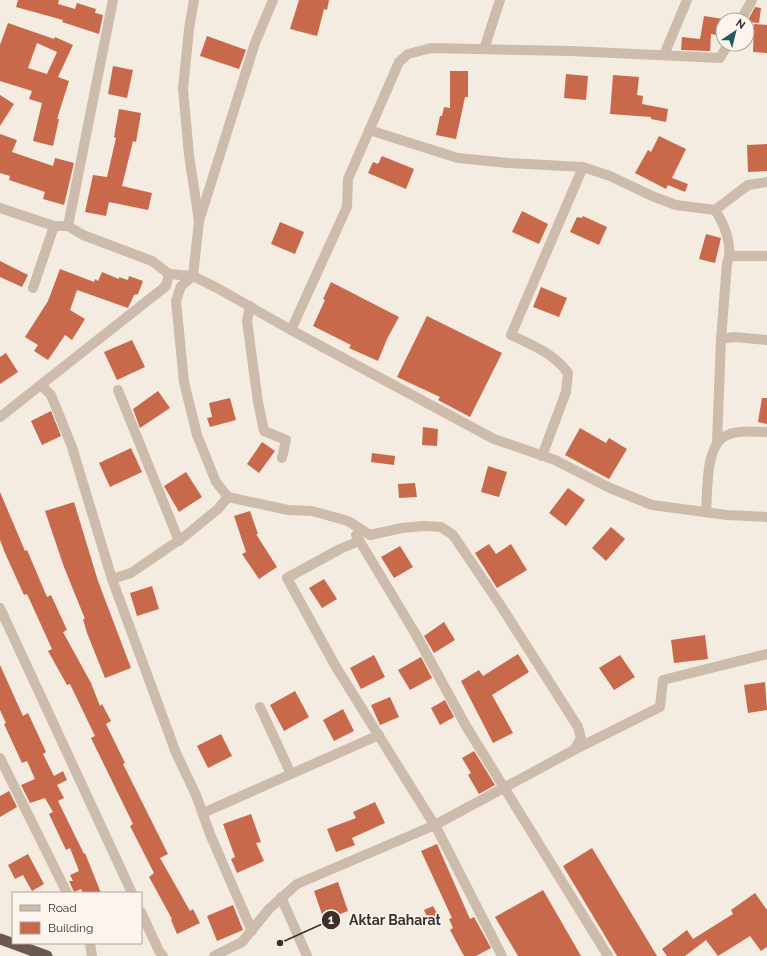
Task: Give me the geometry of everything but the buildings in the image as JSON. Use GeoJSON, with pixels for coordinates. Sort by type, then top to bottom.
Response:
{"type":"FeatureCollection","features":[{"type":"Feature","properties":{"kind":"highway"},"geometry":{"type":"LineString","coordinates":[[0,939],[12,943]]}},
{"type":"Feature","properties":{"kind":"highway"},"geometry":{"type":"LineString","coordinates":[[14,944],[47,956]]}},
{"type":"Feature","properties":{"kind":"street"},"geometry":{"type":"LineString","coordinates":[[68,226],[113,0]]}},
{"type":"Feature","properties":{"kind":"street"},"geometry":{"type":"LineString","coordinates":[[194,0],[189,29],[184,89],[188,155],[199,221]]}},
{"type":"Feature","properties":{"kind":"street"},"geometry":{"type":"LineString","coordinates":[[273,0],[255,43],[199,221],[193,276],[181,286],[176,301],[184,382],[197,435],[216,482],[228,497],[288,510],[312,511],[348,522],[370,535],[402,528],[424,526],[441,527],[453,535],[499,603],[578,727],[581,738],[574,750]]}},
{"type":"Feature","properties":{"kind":"street"},"geometry":{"type":"LineString","coordinates":[[484,49],[500,0]]}},
{"type":"Feature","properties":{"kind":"street"},"geometry":{"type":"LineString","coordinates":[[664,55],[687,0]]}},
{"type":"Feature","properties":{"kind":"street"},"geometry":{"type":"LineString","coordinates":[[745,12],[752,0]]}},
{"type":"Feature","properties":{"kind":"street"},"geometry":{"type":"LineString","coordinates":[[291,330],[347,207],[348,179],[399,62],[408,54],[431,48],[571,51],[720,58],[723,52]]}},
{"type":"Feature","properties":{"kind":"street"},"geometry":{"type":"LineString","coordinates":[[369,130],[458,158],[508,163],[583,167],[610,176],[652,196],[676,205],[715,210],[748,185],[767,182]]}},
{"type":"Feature","properties":{"kind":"street"},"geometry":{"type":"LineString","coordinates":[[542,456],[566,392],[568,373],[560,362],[537,346],[511,335],[583,167]]}},
{"type":"Feature","properties":{"kind":"street"},"geometry":{"type":"LineString","coordinates":[[0,208],[54,226],[68,226],[83,235],[152,260],[169,274],[193,276],[494,439],[542,456],[652,505],[706,512],[767,517]]}},
{"type":"Feature","properties":{"kind":"street"},"geometry":{"type":"LineString","coordinates":[[706,512],[710,457],[717,442],[721,339],[728,263],[731,256],[722,221],[715,210]]}},
{"type":"Feature","properties":{"kind":"street"},"geometry":{"type":"LineString","coordinates":[[33,288],[54,226]]}},
{"type":"Feature","properties":{"kind":"street"},"geometry":{"type":"LineString","coordinates":[[731,256],[767,256]]}},
{"type":"Feature","properties":{"kind":"street"},"geometry":{"type":"LineString","coordinates":[[0,417],[166,286],[169,274]]}},
{"type":"Feature","properties":{"kind":"street"},"geometry":{"type":"LineString","coordinates":[[250,306],[246,321],[262,424],[264,431],[286,440],[282,458]]}},
{"type":"Feature","properties":{"kind":"street"},"geometry":{"type":"LineString","coordinates":[[721,339],[734,337],[767,340]]}},
{"type":"Feature","properties":{"kind":"street"},"geometry":{"type":"LineString","coordinates":[[41,385],[51,395],[72,448],[112,579],[176,753],[252,932]]}},
{"type":"Feature","properties":{"kind":"street"},"geometry":{"type":"LineString","coordinates":[[118,390],[179,540]]}},
{"type":"Feature","properties":{"kind":"street"},"geometry":{"type":"LineString","coordinates":[[717,442],[729,434],[767,432]]}},
{"type":"Feature","properties":{"kind":"street"},"geometry":{"type":"LineString","coordinates":[[112,579],[131,573],[179,540],[218,509],[228,497]]}},
{"type":"Feature","properties":{"kind":"street"},"geometry":{"type":"LineString","coordinates":[[348,522],[415,633],[466,726],[608,956]]}},
{"type":"Feature","properties":{"kind":"street"},"geometry":{"type":"LineString","coordinates":[[359,541],[340,549],[287,578],[336,667],[435,825],[502,956]]}},
{"type":"Feature","properties":{"kind":"street"},"geometry":{"type":"LineString","coordinates":[[0,608],[132,892]]}},
{"type":"Feature","properties":{"kind":"street"},"geometry":{"type":"LineString","coordinates":[[214,956],[242,942],[252,932],[269,909],[297,884],[435,825],[574,750],[660,707],[663,680],[767,654]]}},
{"type":"Feature","properties":{"kind":"street"},"geometry":{"type":"LineString","coordinates":[[260,707],[291,774]]}},
{"type":"Feature","properties":{"kind":"street"},"geometry":{"type":"LineString","coordinates":[[202,813],[379,735]]}},
{"type":"Feature","properties":{"kind":"street"},"geometry":{"type":"LineString","coordinates":[[0,758],[3,775],[66,892]]}},
{"type":"Feature","properties":{"kind":"street"},"geometry":{"type":"LineString","coordinates":[[281,897],[307,956]]}},
{"type":"Feature","properties":{"kind":"street"},"geometry":{"type":"LineString","coordinates":[[142,914],[160,954]]}},
{"type":"Feature","properties":{"kind":"street"},"geometry":{"type":"LineString","coordinates":[[90,944],[92,956]]}},
{"type":"Feature","properties":{"kind":"place","name":"Aktar Baharat"},"geometry":{"type":"Point","coordinates":[280,943]}}]}
